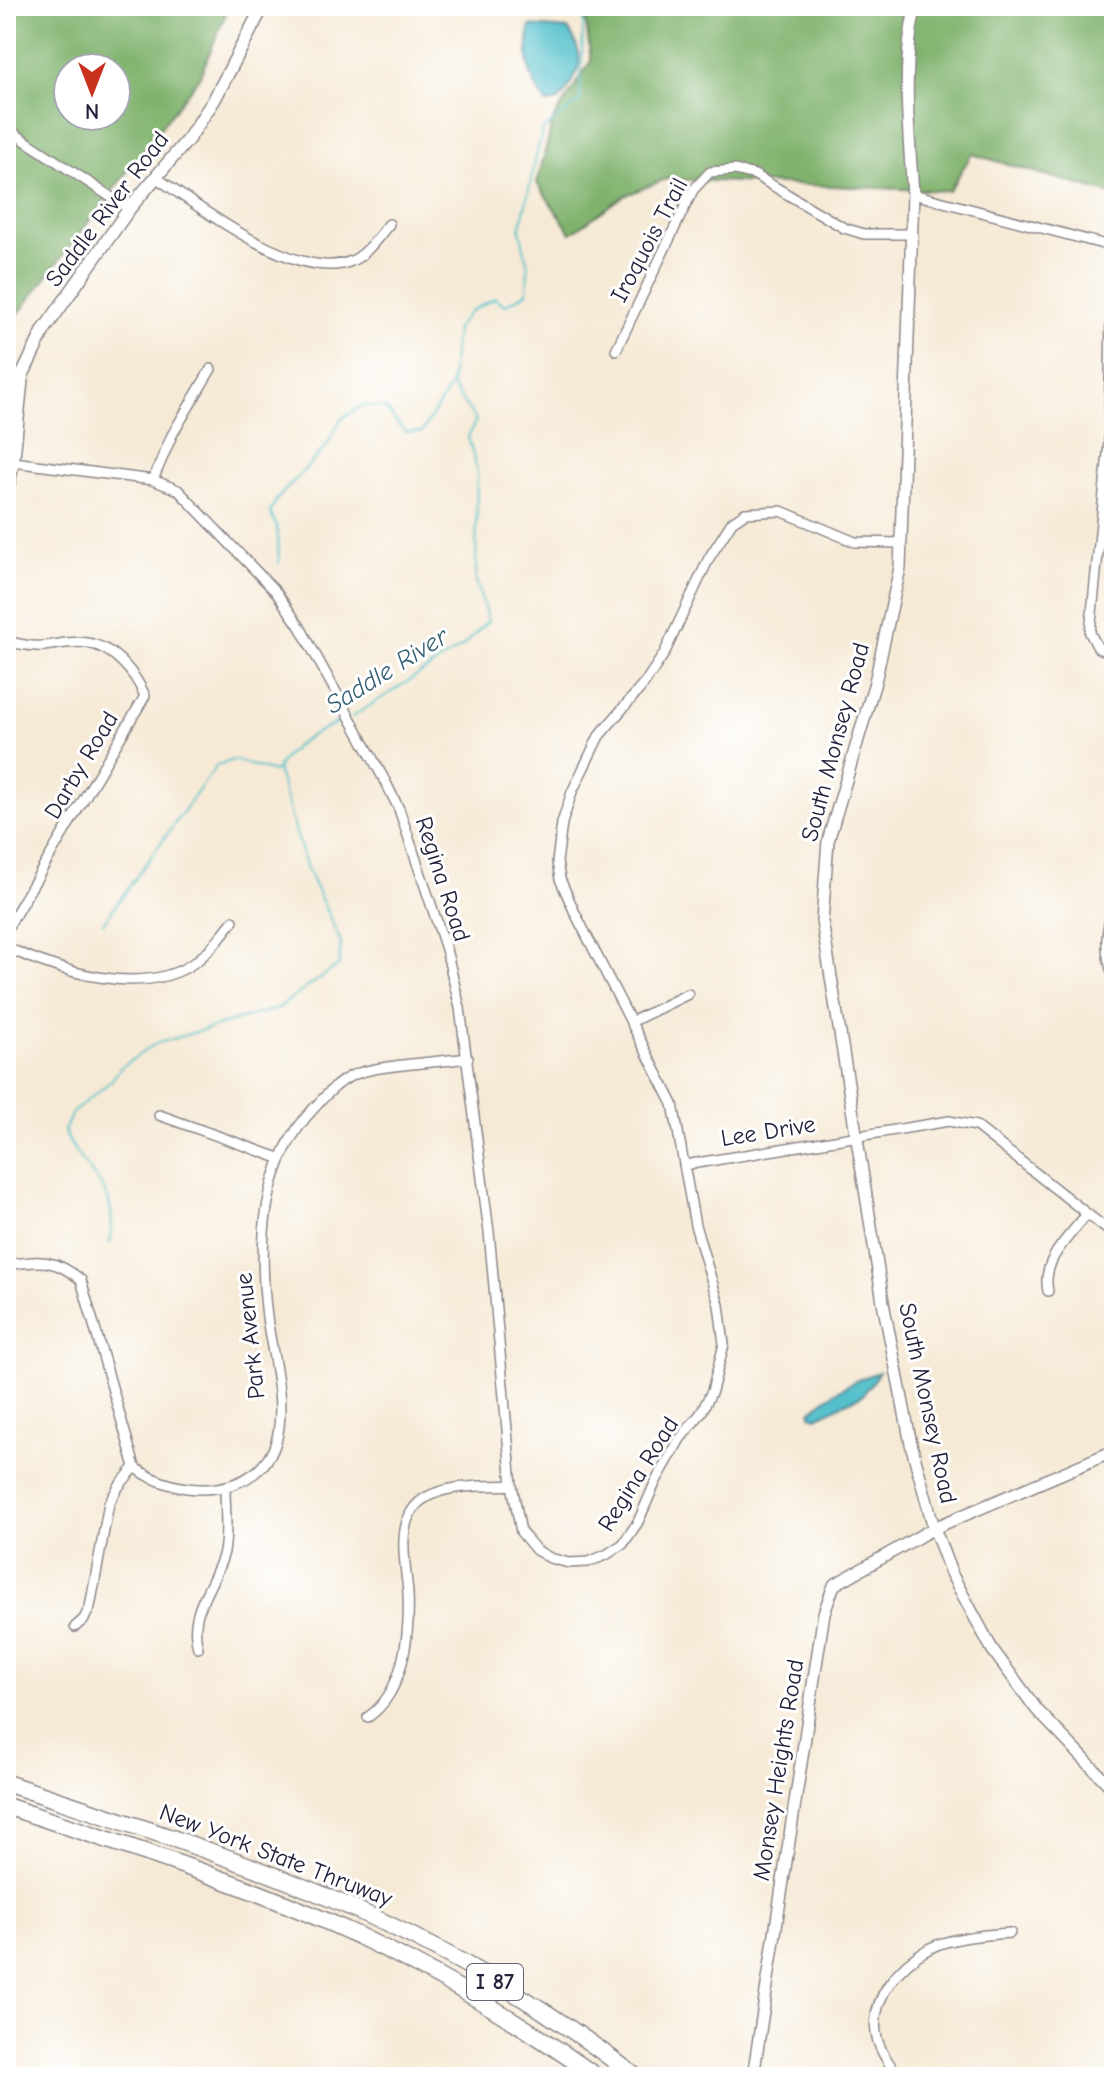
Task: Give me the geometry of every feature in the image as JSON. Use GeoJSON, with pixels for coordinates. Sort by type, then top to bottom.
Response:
{"type":"FeatureCollection","features":[{"type":"Feature","properties":{"kind":"highway","name":"New York State Thruway"},"geometry":{"type":"LineString","coordinates":[[6,1783],[292,1882],[344,1904],[432,1947],[513,1992],[636,2077]]}},
{"type":"Feature","properties":{"kind":"highway","name":"New York State Thruway"},"geometry":{"type":"LineString","coordinates":[[6,1806],[274,1900],[329,1923],[461,1989],[597,2077]]}},
{"type":"Feature","properties":{"kind":"main road","name":"Saddle River Road"},"geometry":{"type":"LineString","coordinates":[[6,495],[13,462],[22,376],[44,330],[129,209],[189,138],[214,100],[263,6]]}},
{"type":"Feature","properties":{"kind":"street","name":"South Monsey Road"},"geometry":{"type":"LineString","coordinates":[[916,6],[909,56],[913,194],[900,568],[875,682],[828,841],[822,921],[895,1362],[911,1444],[934,1528],[951,1573],[992,1649],[1037,1710],[1114,1790]]}},
{"type":"Feature","properties":{"kind":"street"},"geometry":{"type":"LineString","coordinates":[[6,128],[129,209]]}},
{"type":"Feature","properties":{"kind":"street","name":"Iroquois Trail"},"geometry":{"type":"LineString","coordinates":[[616,350],[693,190],[710,172],[735,170],[755,175],[844,228],[864,234],[911,234]]}},
{"type":"Feature","properties":{"kind":"street"},"geometry":{"type":"LineString","coordinates":[[157,178],[232,227],[285,256],[311,265],[330,267],[352,261],[365,252],[389,224]]}},
{"type":"Feature","properties":{"kind":"street"},"geometry":{"type":"LineString","coordinates":[[913,194],[1113,247],[1109,443],[1090,633],[1098,648],[1114,654]]}},
{"type":"Feature","properties":{"kind":"street"},"geometry":{"type":"LineString","coordinates":[[153,480],[172,435],[211,369]]}},
{"type":"Feature","properties":{"kind":"street"},"geometry":{"type":"LineString","coordinates":[[6,370],[22,376]]}},
{"type":"Feature","properties":{"kind":"street","name":"Regina Road"},"geometry":{"type":"LineString","coordinates":[[13,462],[153,480],[178,490],[276,592],[300,627],[385,781],[399,809],[446,949],[460,1008],[487,1216],[512,1485],[521,1532],[536,1550],[569,1563],[588,1562],[623,1544],[638,1522],[656,1481],[680,1439],[701,1413],[712,1391],[724,1344],[719,1305],[695,1225],[673,1104],[560,879],[557,862],[562,823],[572,792],[599,736],[644,684],[664,654],[709,558],[732,522],[745,513],[781,511],[855,542],[900,543]]}},
{"type":"Feature","properties":{"kind":"street","name":"Darby Road"},"geometry":{"type":"LineString","coordinates":[[6,641],[42,646],[89,643],[107,650],[123,662],[145,696],[6,930]]}},
{"type":"Feature","properties":{"kind":"street"},"geometry":{"type":"LineString","coordinates":[[1114,904],[1106,930],[1107,960],[1114,977]]}},
{"type":"Feature","properties":{"kind":"street"},"geometry":{"type":"LineString","coordinates":[[6,947],[57,967],[124,980],[144,980],[179,971],[196,961],[233,921]]}},
{"type":"Feature","properties":{"kind":"street"},"geometry":{"type":"LineString","coordinates":[[631,1022],[688,994]]}},
{"type":"Feature","properties":{"kind":"street","name":"Park Avenue"},"geometry":{"type":"LineString","coordinates":[[225,1488],[258,1472],[277,1439],[277,1377],[261,1272],[265,1215],[279,1158],[300,1122],[333,1088],[355,1075],[468,1058]]}},
{"type":"Feature","properties":{"kind":"street"},"geometry":{"type":"LineString","coordinates":[[159,1115],[279,1158]]}},
{"type":"Feature","properties":{"kind":"street","name":"Lee Drive"},"geometry":{"type":"LineString","coordinates":[[685,1165],[949,1121],[976,1126],[1114,1235]]}},
{"type":"Feature","properties":{"kind":"street"},"geometry":{"type":"LineString","coordinates":[[1048,1291],[1045,1276],[1050,1261],[1087,1214]]}},
{"type":"Feature","properties":{"kind":"street"},"geometry":{"type":"LineString","coordinates":[[6,1265],[36,1260],[51,1262],[67,1268],[81,1280],[135,1467],[162,1484],[225,1488],[224,1550],[213,1582],[197,1613],[194,1632],[198,1648]]}},
{"type":"Feature","properties":{"kind":"street","name":"Monsey Heights Road"},"geometry":{"type":"LineString","coordinates":[[753,2077],[828,1598],[834,1585],[934,1528],[1114,1451]]}},
{"type":"Feature","properties":{"kind":"street"},"geometry":{"type":"LineString","coordinates":[[75,1627],[90,1607],[109,1503],[135,1467]]}},
{"type":"Feature","properties":{"kind":"street"},"geometry":{"type":"LineString","coordinates":[[368,1717],[380,1709],[390,1695],[399,1671],[407,1629],[405,1529],[411,1511],[423,1499],[445,1490],[512,1485]]}},
{"type":"Feature","properties":{"kind":"street"},"geometry":{"type":"LineString","coordinates":[[898,2077],[885,2057],[876,2034],[876,2010],[885,1990],[901,1969],[929,1949],[958,1940],[1010,1933]]}},
{"type":"Feature","properties":{"kind":"green space"},"geometry":{"type":"Polygon","coordinates":[[[6,6],[229,6],[200,76],[6,330],[6,6]]]}},
{"type":"Feature","properties":{"kind":"green space"},"geometry":{"type":"Polygon","coordinates":[[[584,6],[1114,6],[1114,195],[972,154],[949,191],[666,179],[624,196],[571,233],[537,183],[553,120],[591,61],[584,6]]]}},
{"type":"Feature","properties":{"kind":"water"},"geometry":{"type":"Polygon","coordinates":[[[530,26],[568,29],[578,49],[576,75],[559,101],[546,103],[531,76],[528,58],[530,26]]]}},
{"type":"Feature","properties":{"kind":"water"},"geometry":{"type":"Polygon","coordinates":[[[879,1372],[863,1395],[816,1417],[811,1415],[811,1411],[834,1393],[879,1372]]]}},
{"type":"Feature","properties":{"kind":"waterway","name":"Saddle River"},"geometry":{"type":"LineString","coordinates":[[352,717],[462,647],[488,621],[476,581],[477,470],[468,437],[476,420],[451,385],[456,329],[469,312],[495,298],[505,305],[527,293],[528,266],[520,230],[542,131],[580,101],[584,6]]}},
{"type":"Feature","properties":{"kind":"waterway"},"geometry":{"type":"LineString","coordinates":[[279,563],[277,527],[270,512],[277,499],[325,448],[342,418],[364,405],[385,408],[405,432],[422,432],[451,385]]}},
{"type":"Feature","properties":{"kind":"waterway","name":"Saddle River"},"geometry":{"type":"LineString","coordinates":[[110,1244],[112,1223],[106,1193],[64,1131],[72,1113],[111,1081],[120,1068],[155,1044],[278,1008],[339,965],[341,942],[307,869],[277,769],[298,744],[346,719]]}},
{"type":"Feature","properties":{"kind":"waterway"},"geometry":{"type":"LineString","coordinates":[[103,923],[217,765],[234,760],[274,772],[277,769]]}}]}
